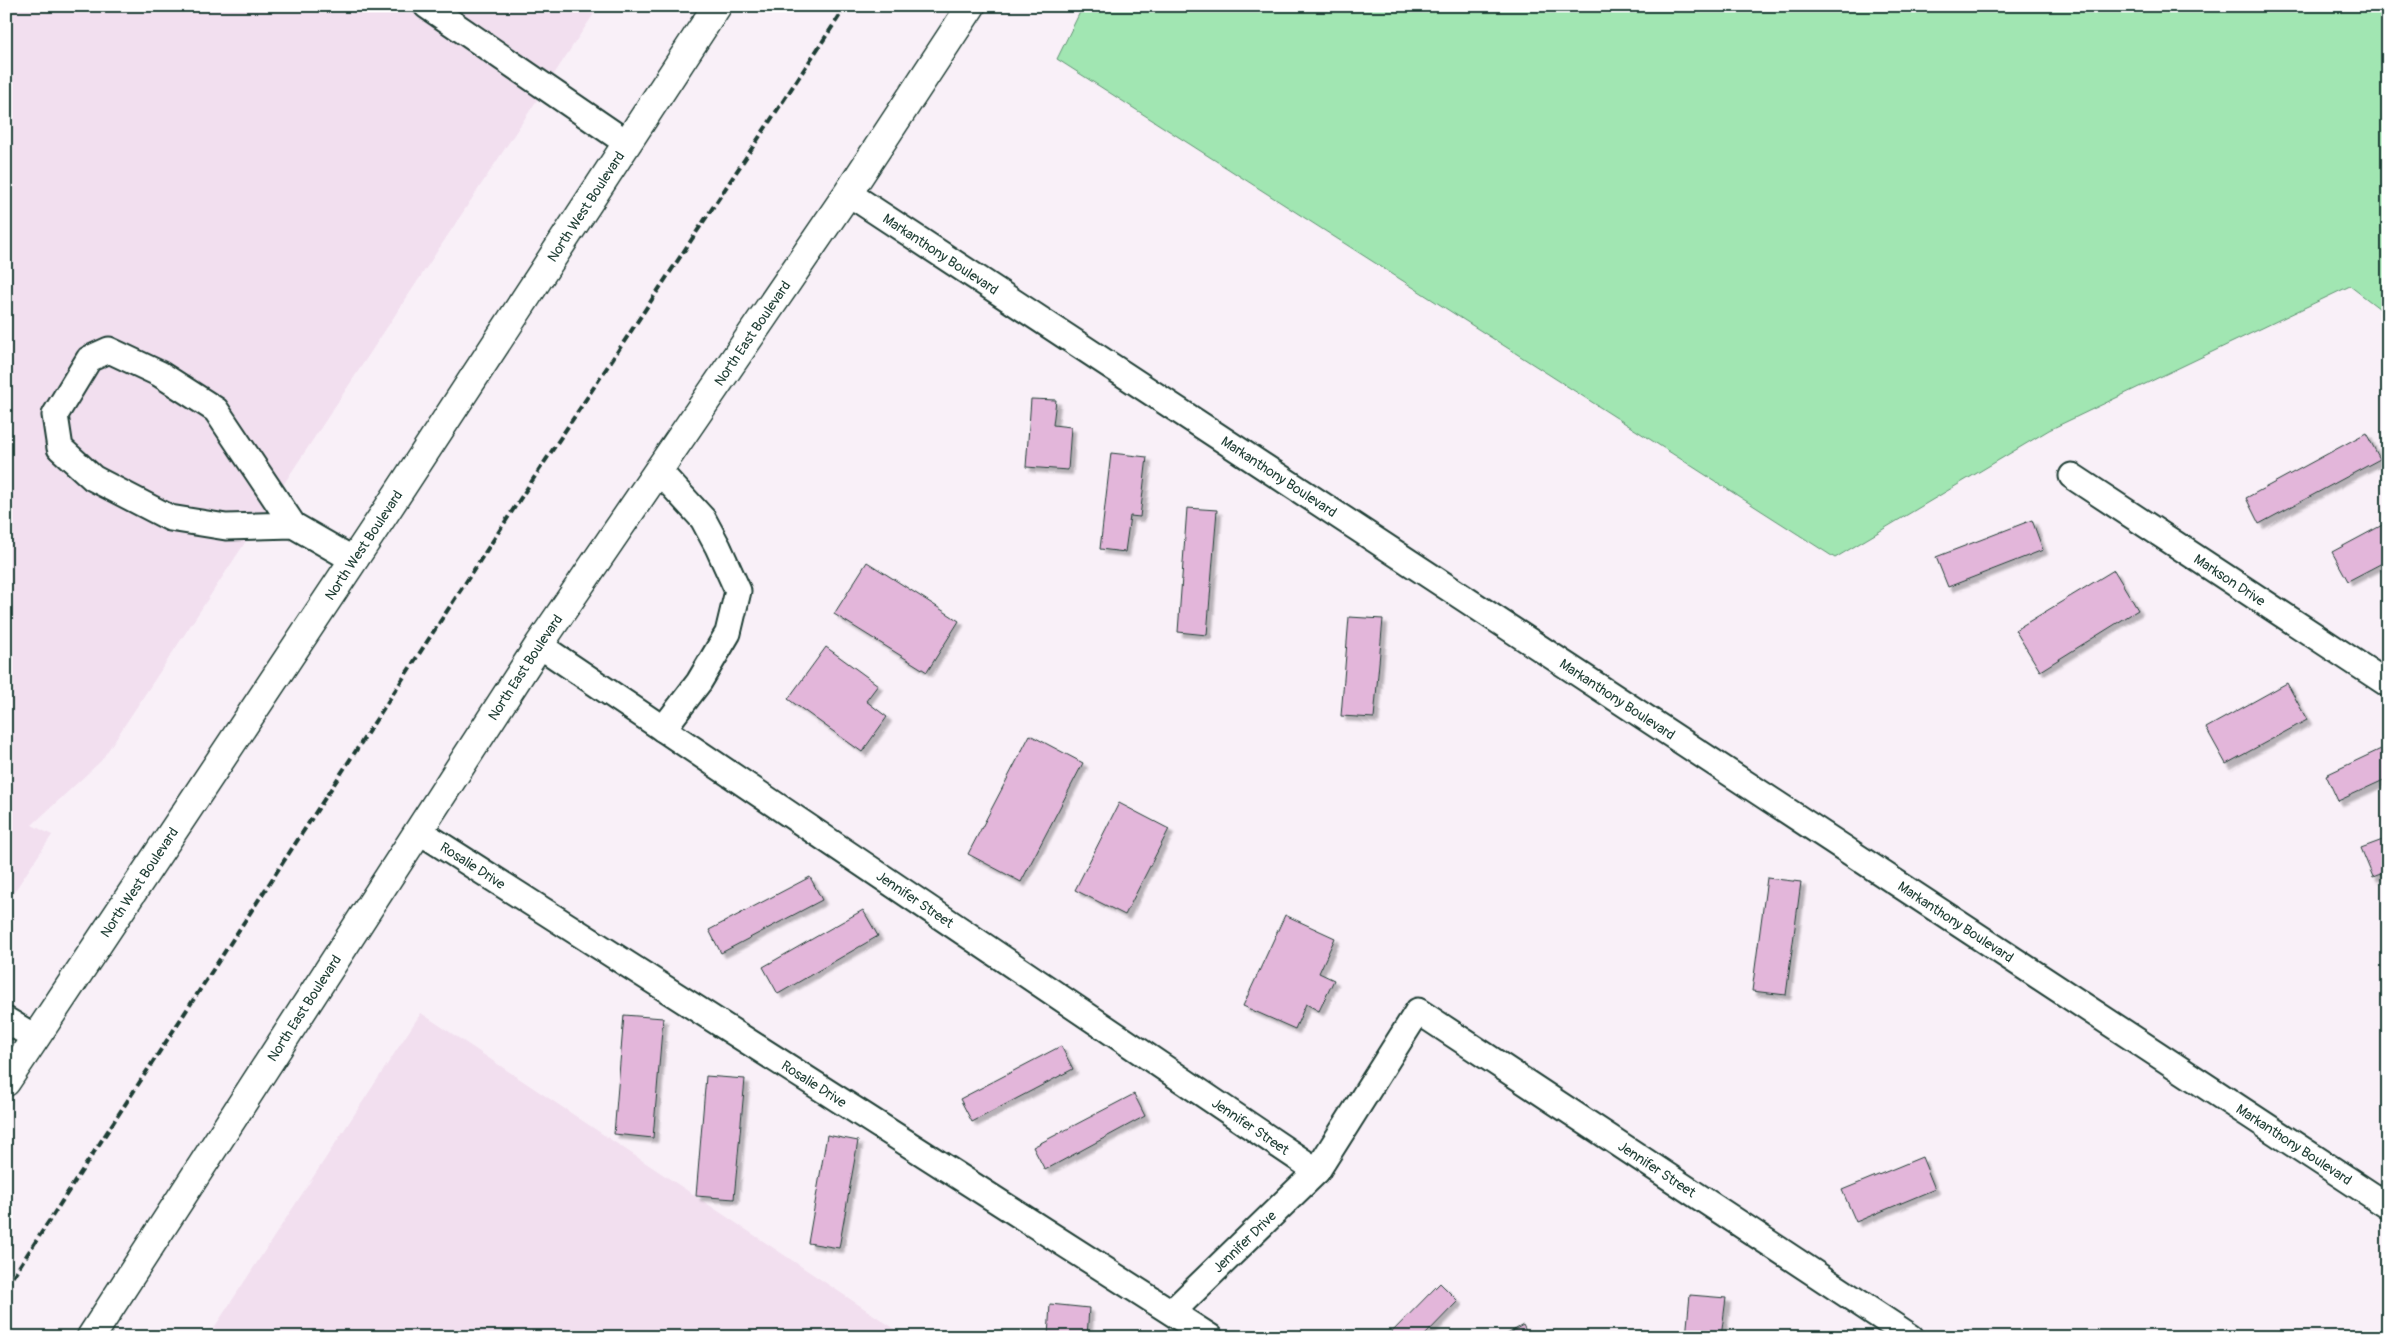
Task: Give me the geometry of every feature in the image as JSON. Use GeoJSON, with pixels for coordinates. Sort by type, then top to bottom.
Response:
{"type":"FeatureCollection","features":[{"type":"Feature","properties":{"kind":"main road","name":"North West Boulevard"},"geometry":{"type":"LineString","coordinates":[[6,1082],[717,6]]}},
{"type":"Feature","properties":{"kind":"main road","name":"North East Boulevard"},"geometry":{"type":"LineString","coordinates":[[91,1337],[539,645],[848,193],[971,6]]}},
{"type":"Feature","properties":{"kind":"lane"},"geometry":{"type":"LineString","coordinates":[[427,6],[627,143]]}},
{"type":"Feature","properties":{"kind":"lane","name":"Markanthony Boulevard"},"geometry":{"type":"LineString","coordinates":[[848,193],[2388,1206]]}},
{"type":"Feature","properties":{"kind":"lane"},"geometry":{"type":"LineString","coordinates":[[293,525],[226,527],[170,518],[93,478],[60,448],[55,415],[89,359],[109,350],[160,374],[216,410],[293,525],[352,559]]}},
{"type":"Feature","properties":{"kind":"lane"},"geometry":{"type":"LineString","coordinates":[[658,470],[703,520],[738,590],[728,632],[699,682],[662,728]]}},
{"type":"Feature","properties":{"kind":"lane","name":"Markson Drive"},"geometry":{"type":"LineString","coordinates":[[2072,476],[2388,684]]}},
{"type":"Feature","properties":{"kind":"lane","name":"Jennifer Street"},"geometry":{"type":"LineString","coordinates":[[539,645],[1317,1170],[1418,1011],[1911,1337]]}},
{"type":"Feature","properties":{"kind":"lane","name":"Rosalie Drive"},"geometry":{"type":"LineString","coordinates":[[418,831],[1210,1337]]}},
{"type":"Feature","properties":{"kind":"lane"},"geometry":{"type":"LineString","coordinates":[[6,1020],[36,1038]]}},
{"type":"Feature","properties":{"kind":"lane","name":"Jennifer Drive"},"geometry":{"type":"LineString","coordinates":[[1172,1312],[1317,1170]]}},
{"type":"Feature","properties":{"kind":"shaded area"},"geometry":{"type":"Polygon","coordinates":[[[6,6],[599,6],[101,761],[32,825],[52,835],[6,904],[6,6]]]}},
{"type":"Feature","properties":{"kind":"shaded area"},"geometry":{"type":"Polygon","coordinates":[[[421,1013],[907,1337],[208,1337],[421,1013]]]}},
{"type":"Feature","properties":{"kind":"green space"},"geometry":{"type":"Polygon","coordinates":[[[1083,6],[2388,6],[2388,315],[2350,286],[2049,430],[1835,558],[1057,59],[1083,6]]]}},
{"type":"Feature","properties":{"kind":"building"},"geometry":{"type":"Polygon","coordinates":[[[1031,399],[1056,400],[1053,425],[1071,427],[1068,470],[1026,467],[1031,399]]]}},
{"type":"Feature","properties":{"kind":"building"},"geometry":{"type":"Polygon","coordinates":[[[2366,433],[2380,459],[2259,524],[2246,498],[2366,433]]]}},
{"type":"Feature","properties":{"kind":"building"},"geometry":{"type":"Polygon","coordinates":[[[1111,453],[1147,457],[1140,517],[1130,516],[1125,552],[1100,549],[1111,453]]]}},
{"type":"Feature","properties":{"kind":"building"},"geometry":{"type":"Polygon","coordinates":[[[1187,508],[1217,510],[1207,635],[1178,632],[1187,508]]]}},
{"type":"Feature","properties":{"kind":"building"},"geometry":{"type":"Polygon","coordinates":[[[2032,520],[2043,550],[1948,587],[1936,557],[2032,520]]]}},
{"type":"Feature","properties":{"kind":"building"},"geometry":{"type":"Polygon","coordinates":[[[2388,522],[2388,560],[2348,581],[2332,552],[2388,522]]]}},
{"type":"Feature","properties":{"kind":"building"},"geometry":{"type":"Polygon","coordinates":[[[867,562],[959,621],[927,672],[834,614],[867,562]]]}},
{"type":"Feature","properties":{"kind":"building"},"geometry":{"type":"Polygon","coordinates":[[[2114,570],[2138,610],[2040,671],[2015,630],[2114,570]]]}},
{"type":"Feature","properties":{"kind":"building"},"geometry":{"type":"Polygon","coordinates":[[[1349,617],[1383,619],[1374,718],[1341,716],[1349,617]]]}},
{"type":"Feature","properties":{"kind":"building"},"geometry":{"type":"Polygon","coordinates":[[[826,647],[878,685],[866,701],[887,717],[862,752],[788,699],[826,647]]]}},
{"type":"Feature","properties":{"kind":"building"},"geometry":{"type":"Polygon","coordinates":[[[2287,683],[2307,720],[2226,764],[2206,728],[2287,683]]]}},
{"type":"Feature","properties":{"kind":"building"},"geometry":{"type":"Polygon","coordinates":[[[1030,735],[1083,763],[1021,882],[968,854],[1030,735]]]}},
{"type":"Feature","properties":{"kind":"building"},"geometry":{"type":"Polygon","coordinates":[[[2381,749],[2388,764],[2388,778],[2338,801],[2326,775],[2381,749]]]}},
{"type":"Feature","properties":{"kind":"building"},"geometry":{"type":"Polygon","coordinates":[[[1119,803],[1169,829],[1125,915],[1075,890],[1119,803]]]}},
{"type":"Feature","properties":{"kind":"building"},"geometry":{"type":"Polygon","coordinates":[[[2388,838],[2388,871],[2373,877],[2361,848],[2388,838]]]}},
{"type":"Feature","properties":{"kind":"building"},"geometry":{"type":"Polygon","coordinates":[[[810,877],[822,900],[721,953],[709,930],[810,877]]]}},
{"type":"Feature","properties":{"kind":"building"},"geometry":{"type":"Polygon","coordinates":[[[1767,878],[1801,882],[1786,995],[1752,991],[1767,878]]]}},
{"type":"Feature","properties":{"kind":"building"},"geometry":{"type":"Polygon","coordinates":[[[863,910],[878,936],[778,994],[763,967],[863,910]]]}},
{"type":"Feature","properties":{"kind":"building"},"geometry":{"type":"Polygon","coordinates":[[[1285,915],[1335,938],[1319,973],[1334,980],[1319,1011],[1306,1004],[1295,1029],[1243,1006],[1285,915]]]}},
{"type":"Feature","properties":{"kind":"building"},"geometry":{"type":"Polygon","coordinates":[[[624,1015],[663,1018],[653,1138],[614,1134],[624,1015]]]}},
{"type":"Feature","properties":{"kind":"building"},"geometry":{"type":"Polygon","coordinates":[[[1061,1046],[1073,1069],[972,1122],[960,1099],[1061,1046]]]}},
{"type":"Feature","properties":{"kind":"building"},"geometry":{"type":"Polygon","coordinates":[[[706,1076],[745,1079],[734,1199],[696,1196],[706,1076]]]}},
{"type":"Feature","properties":{"kind":"building"},"geometry":{"type":"Polygon","coordinates":[[[1134,1094],[1145,1116],[1045,1170],[1033,1147],[1134,1094]]]}},
{"type":"Feature","properties":{"kind":"building"},"geometry":{"type":"Polygon","coordinates":[[[827,1135],[858,1141],[839,1248],[808,1243],[827,1135]]]}},
{"type":"Feature","properties":{"kind":"building"},"geometry":{"type":"Polygon","coordinates":[[[1922,1157],[1935,1189],[1856,1222],[1842,1190],[1922,1157]]]}},
{"type":"Feature","properties":{"kind":"building"},"geometry":{"type":"Polygon","coordinates":[[[1440,1283],[1458,1301],[1423,1337],[1387,1337],[1440,1283]]]}},
{"type":"Feature","properties":{"kind":"building"},"geometry":{"type":"Polygon","coordinates":[[[1690,1295],[1726,1298],[1721,1337],[1686,1337],[1690,1295]]]}},
{"type":"Feature","properties":{"kind":"building"},"geometry":{"type":"Polygon","coordinates":[[[1050,1304],[1089,1308],[1087,1337],[1048,1337],[1050,1304]]]}},
{"type":"Feature","properties":{"kind":"building"},"geometry":{"type":"Polygon","coordinates":[[[1523,1325],[1529,1337],[1502,1337],[1523,1325]]]}},
{"type":"Feature","properties":{"kind":"railway"},"geometry":{"type":"LineString","coordinates":[[6,1287],[524,493],[846,6]]}}]}
